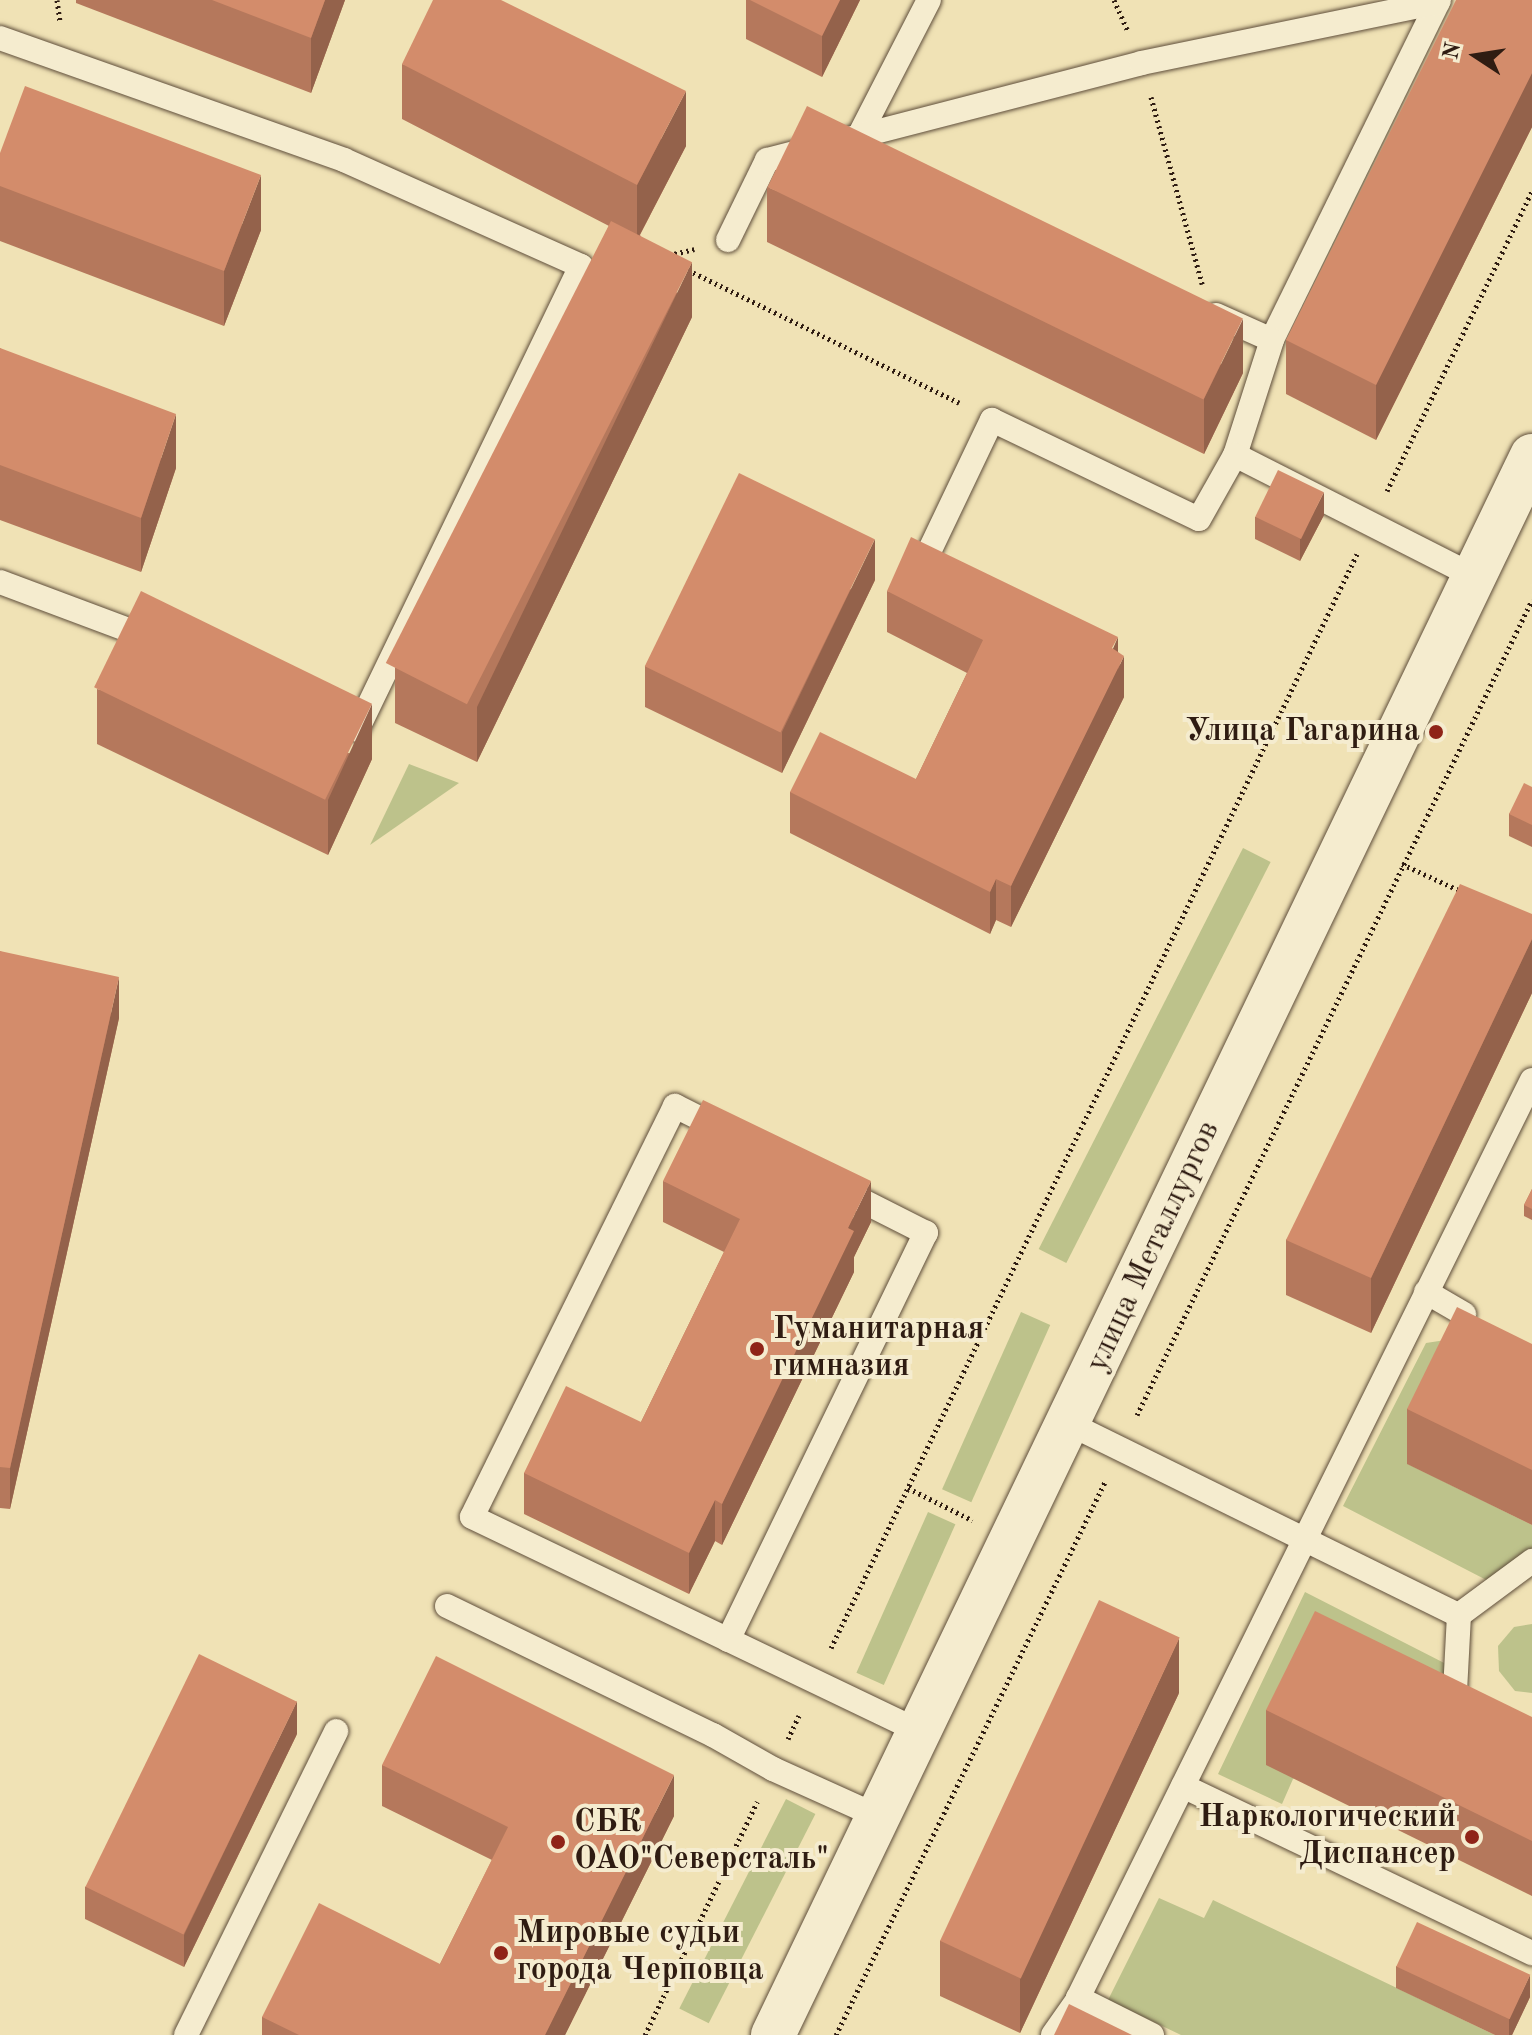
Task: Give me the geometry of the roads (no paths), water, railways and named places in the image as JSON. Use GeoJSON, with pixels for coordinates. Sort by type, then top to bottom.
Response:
{"type":"FeatureCollection","features":[{"type":"Feature","properties":{"kind":"street","name":"улица Металлургов"},"geometry":{"type":"LineString","coordinates":[[773,2035],[1070,1424],[1532,456]]}},
{"type":"Feature","properties":{"kind":"lane"},"geometry":{"type":"LineString","coordinates":[[858,138],[929,0]]}},
{"type":"Feature","properties":{"kind":"lane"},"geometry":{"type":"LineString","coordinates":[[728,240],[767,160],[1141,63],[1437,1]]}},
{"type":"Feature","properties":{"kind":"lane"},"geometry":{"type":"LineString","coordinates":[[927,556],[992,420],[1199,519],[1235,455],[1272,340],[1437,1]]}},
{"type":"Feature","properties":{"kind":"lane"},"geometry":{"type":"LineString","coordinates":[[0,38],[344,160],[581,266],[358,731],[330,718]]}},
{"type":"Feature","properties":{"kind":"lane"},"geometry":{"type":"LineString","coordinates":[[858,138],[886,152]]}},
{"type":"Feature","properties":{"kind":"lane"},"geometry":{"type":"LineString","coordinates":[[1203,309],[1272,340]]}},
{"type":"Feature","properties":{"kind":"lane"},"geometry":{"type":"LineString","coordinates":[[1235,455],[1474,576]]}},
{"type":"Feature","properties":{"kind":"lane"},"geometry":{"type":"LineString","coordinates":[[0,582],[117,624],[174,649]]}},
{"type":"Feature","properties":{"kind":"lane"},"geometry":{"type":"LineString","coordinates":[[1053,2035],[1078,1998],[1532,1080]]}},
{"type":"Feature","properties":{"kind":"lane"},"geometry":{"type":"LineString","coordinates":[[745,1142],[675,1106],[472,1517],[920,1732]]}},
{"type":"Feature","properties":{"kind":"lane"},"geometry":{"type":"LineString","coordinates":[[728,1640],[926,1233],[828,1184]]}},
{"type":"Feature","properties":{"kind":"lane"},"geometry":{"type":"LineString","coordinates":[[1426,1292],[1464,1314]]}},
{"type":"Feature","properties":{"kind":"lane"},"geometry":{"type":"LineString","coordinates":[[1070,1424],[1459,1615]]}},
{"type":"Feature","properties":{"kind":"lane"},"geometry":{"type":"LineString","coordinates":[[1459,1615],[1532,1561]]}},
{"type":"Feature","properties":{"kind":"lane"},"geometry":{"type":"LineString","coordinates":[[447,1606],[713,1735],[773,1769],[877,1816]]}},
{"type":"Feature","properties":{"kind":"lane"},"geometry":{"type":"LineString","coordinates":[[1453,1733],[1459,1615]]}},
{"type":"Feature","properties":{"kind":"lane"},"geometry":{"type":"LineString","coordinates":[[186,2035],[336,1731]]}},
{"type":"Feature","properties":{"kind":"lane"},"geometry":{"type":"LineString","coordinates":[[1183,1786],[1532,1953]]}},
{"type":"Feature","properties":{"kind":"lane"},"geometry":{"type":"LineString","coordinates":[[1078,1998],[1152,2035]]}},
{"type":"Feature","properties":{"kind":"place","name":"Улица Гагарина"},"geometry":{"type":"Point","coordinates":[1436,732]}},
{"type":"Feature","properties":{"kind":"place","name":"Гуманитарная гимназия"},"geometry":{"type":"Point","coordinates":[757,1349]}},
{"type":"Feature","properties":{"kind":"place","name":"Наркологический Диспансер"},"geometry":{"type":"Point","coordinates":[1472,1837]}},
{"type":"Feature","properties":{"kind":"place","name":"СБК ОАО\"Северсталь\""},"geometry":{"type":"Point","coordinates":[558,1842]}},
{"type":"Feature","properties":{"kind":"place","name":"Мировые судьи города Черповца"},"geometry":{"type":"Point","coordinates":[501,1953]}}]}
